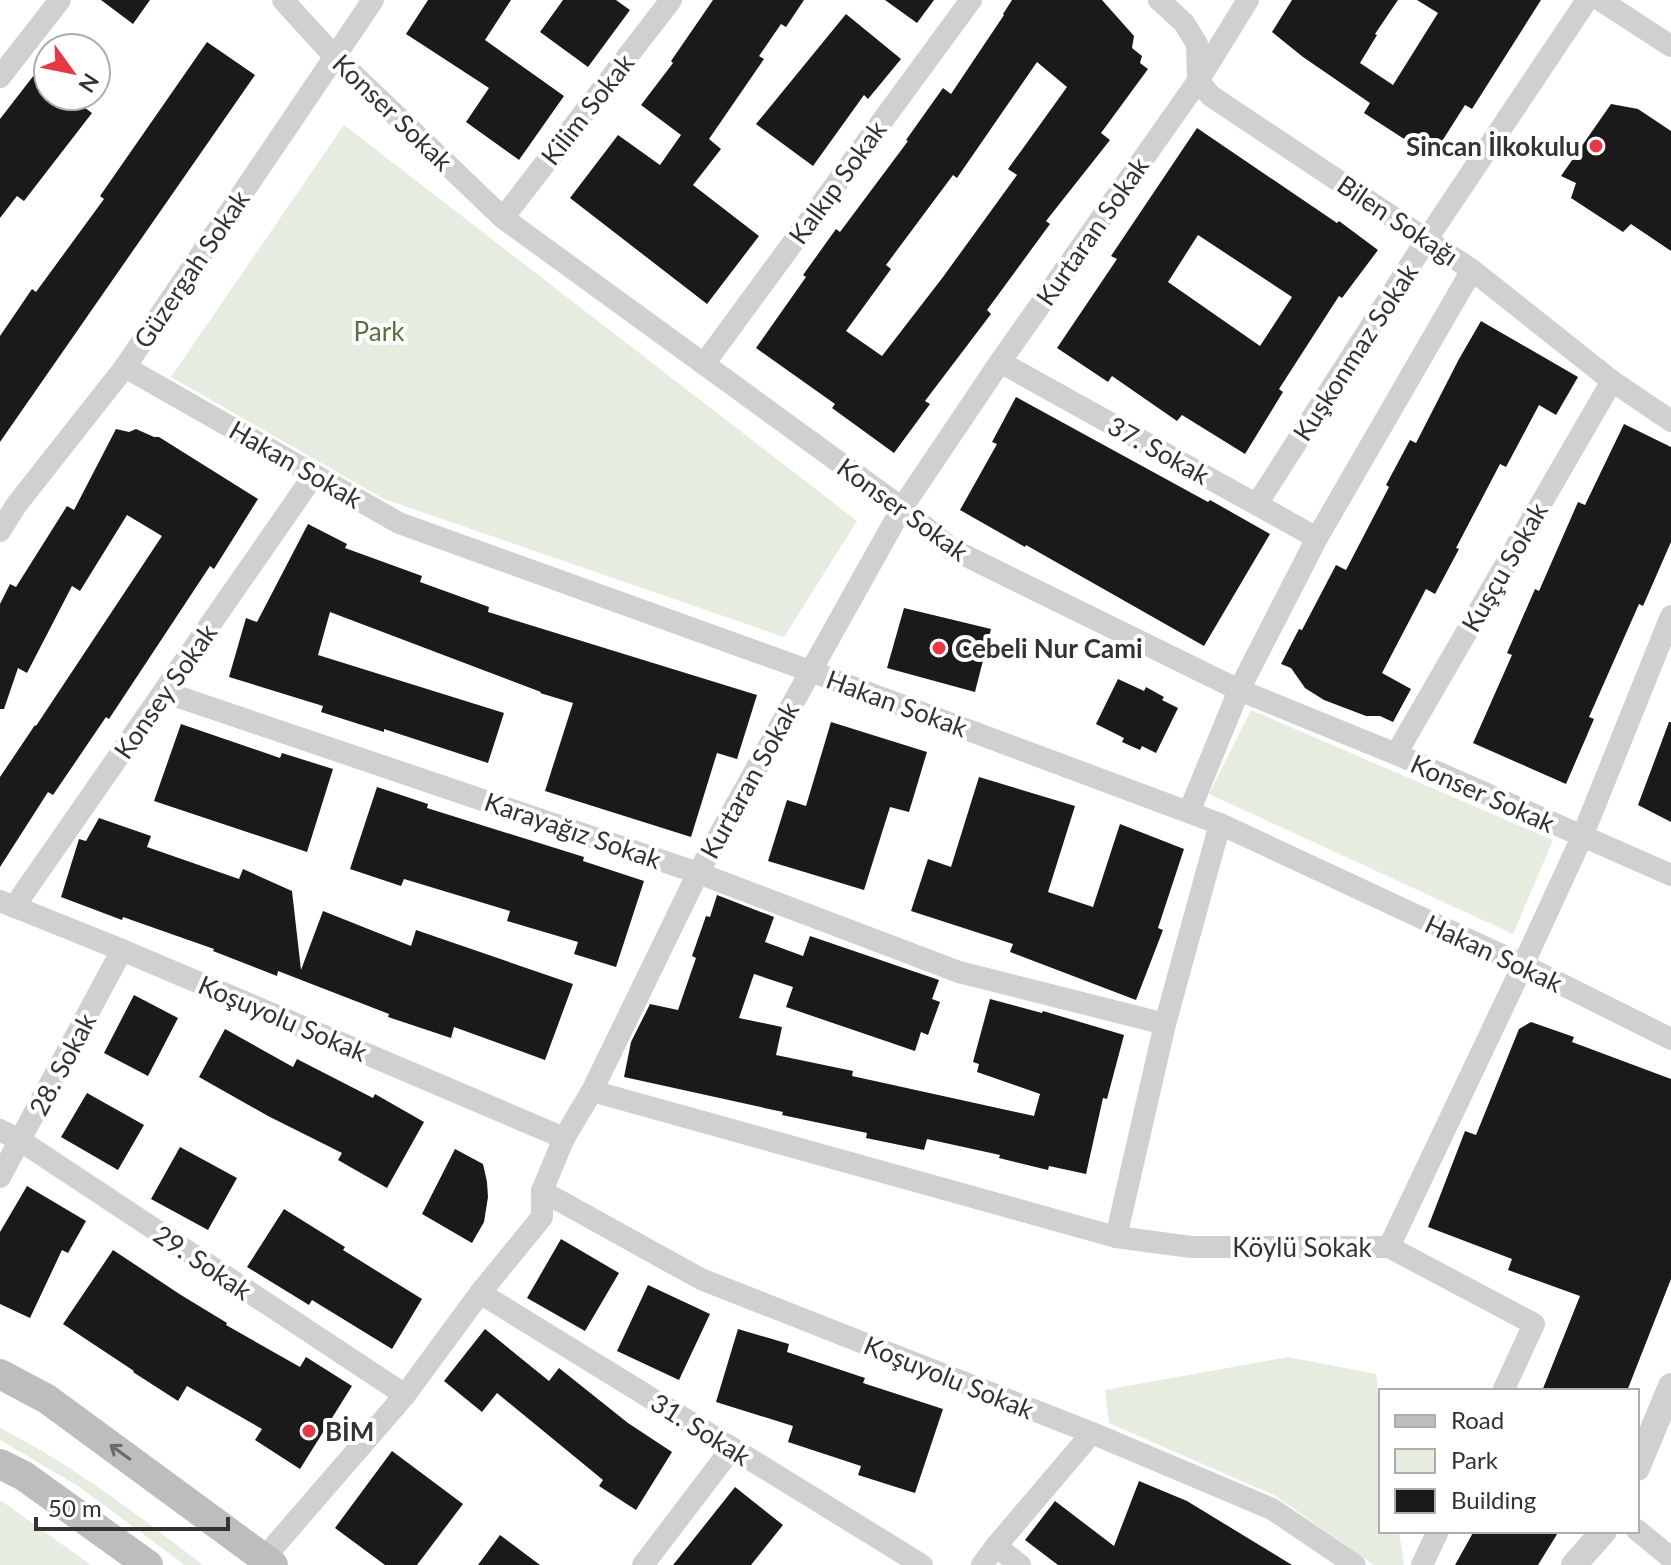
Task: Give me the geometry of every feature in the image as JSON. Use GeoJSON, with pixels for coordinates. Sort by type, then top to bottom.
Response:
{"type":"FeatureCollection","features":[{"type":"Feature","properties":{"kind":"main road"},"geometry":{"type":"LineString","coordinates":[[0,1374],[47,1399],[268,1562]]}},
{"type":"Feature","properties":{"kind":"main road"},"geometry":{"type":"LineString","coordinates":[[0,1464],[24,1476],[148,1565]]}},
{"type":"Feature","properties":{"kind":"street"},"geometry":{"type":"LineString","coordinates":[[0,77],[60,0]]}},
{"type":"Feature","properties":{"kind":"street","name":"Konser Sokak"},"geometry":{"type":"LineString","coordinates":[[283,0],[334,56],[503,218],[902,508],[952,549],[1239,690],[1396,754],[1671,875]]}},
{"type":"Feature","properties":{"kind":"street","name":"Güzergah Sokak"},"geometry":{"type":"LineString","coordinates":[[0,531],[8,499],[125,367],[373,0]]}},
{"type":"Feature","properties":{"kind":"street","name":"Kilim Sokak"},"geometry":{"type":"LineString","coordinates":[[503,218],[671,0]]}},
{"type":"Feature","properties":{"kind":"street","name":"Kalkıp Sokak"},"geometry":{"type":"LineString","coordinates":[[704,364],[971,0]]}},
{"type":"Feature","properties":{"kind":"street"},"geometry":{"type":"LineString","coordinates":[[1159,0],[1184,23],[1197,44],[1198,81]]}},
{"type":"Feature","properties":{"kind":"street","name":"Kurtaran Sokak"},"geometry":{"type":"LineString","coordinates":[[268,1562],[405,1395],[480,1293],[542,1217],[542,1191],[564,1138],[592,1091],[698,873],[902,508],[1000,362],[1198,81],[1248,0]]}},
{"type":"Feature","properties":{"kind":"street","name":"Kuşkonmaz Sokak"},"geometry":{"type":"LineString","coordinates":[[1257,504],[1427,239],[1587,0]]}},
{"type":"Feature","properties":{"kind":"street"},"geometry":{"type":"LineString","coordinates":[[1600,0],[1671,46]]}},
{"type":"Feature","properties":{"kind":"street","name":"Bilen Sokağı"},"geometry":{"type":"LineString","coordinates":[[1198,81],[1211,96],[1472,270],[1612,381],[1671,421]]}},
{"type":"Feature","properties":{"kind":"street"},"geometry":{"type":"LineString","coordinates":[[1189,812],[1239,690],[1317,538],[1472,270]]}},
{"type":"Feature","properties":{"kind":"street","name":"37. Sokak"},"geometry":{"type":"LineString","coordinates":[[1000,362],[1317,538]]}},
{"type":"Feature","properties":{"kind":"street","name":"Hakan Sokak"},"geometry":{"type":"LineString","coordinates":[[125,367],[399,523],[810,671],[1220,824],[1523,965],[1671,1039]]}},
{"type":"Feature","properties":{"kind":"street","name":"Kuşçu Sokak"},"geometry":{"type":"LineString","coordinates":[[1396,754],[1612,381]]}},
{"type":"Feature","properties":{"kind":"street","name":"Konsey Sokak"},"geometry":{"type":"LineString","coordinates":[[7,904],[164,692],[314,475]]}},
{"type":"Feature","properties":{"kind":"street","name":"Köylü Sokak"},"geometry":{"type":"LineString","coordinates":[[592,1091],[1116,1237],[1191,1247],[1389,1247],[1582,837],[1671,616]]}},
{"type":"Feature","properties":{"kind":"street","name":"Karayağız Sokak"},"geometry":{"type":"LineString","coordinates":[[164,692],[698,873],[959,972],[1165,1024]]}},
{"type":"Feature","properties":{"kind":"street"},"geometry":{"type":"LineString","coordinates":[[1116,1237],[1165,1024],[1220,824]]}},
{"type":"Feature","properties":{"kind":"street","name":"Koşuyolu Sokak"},"geometry":{"type":"LineString","coordinates":[[7,904],[564,1138]]}},
{"type":"Feature","properties":{"kind":"street","name":"28. Sokak"},"geometry":{"type":"LineString","coordinates":[[0,1177],[122,950]]}},
{"type":"Feature","properties":{"kind":"street","name":"29. Sokak"},"geometry":{"type":"LineString","coordinates":[[0,1130],[405,1395]]}},
{"type":"Feature","properties":{"kind":"street","name":"Koşuyolu Sokak"},"geometry":{"type":"LineString","coordinates":[[542,1191],[701,1279],[1092,1433],[1272,1509],[1355,1565]]}},
{"type":"Feature","properties":{"kind":"street"},"geometry":{"type":"LineString","coordinates":[[1389,1247],[1534,1324],[1504,1389]]}},
{"type":"Feature","properties":{"kind":"street","name":"31. Sokak"},"geometry":{"type":"LineString","coordinates":[[480,1293],[922,1565]]}},
{"type":"Feature","properties":{"kind":"street"},"geometry":{"type":"LineString","coordinates":[[1639,1463],[1671,1386]]}},
{"type":"Feature","properties":{"kind":"street"},"geometry":{"type":"LineString","coordinates":[[982,1565],[1092,1433]]}},
{"type":"Feature","properties":{"kind":"street"},"geometry":{"type":"LineString","coordinates":[[643,1565],[732,1448]]}},
{"type":"Feature","properties":{"kind":"street"},"geometry":{"type":"LineString","coordinates":[[1639,1532],[1671,1558]]}},
{"type":"Feature","properties":{"kind":"street"},"geometry":{"type":"LineString","coordinates":[[1422,1565],[1437,1533]]}},
{"type":"Feature","properties":{"kind":"street"},"geometry":{"type":"LineString","coordinates":[[1574,1565],[1602,1533]]}},
{"type":"Feature","properties":{"kind":"street"},"geometry":{"type":"LineString","coordinates":[[996,1546],[1020,1565]]}},
{"type":"Feature","properties":{"kind":"green space","name":"Park"},"geometry":{"type":"Polygon","coordinates":[[[344,125],[857,521],[784,637],[384,499],[171,377],[344,125]]]}},
{"type":"Feature","properties":{"kind":"green space"},"geometry":{"type":"Polygon","coordinates":[[[1251,710],[1553,840],[1513,934],[1209,794],[1251,710]]]}},
{"type":"Feature","properties":{"kind":"green space"},"geometry":{"type":"Polygon","coordinates":[[[1288,1357],[1376,1374],[1379,1396],[1379,1533],[1399,1533],[1404,1565],[1374,1565],[1274,1495],[1109,1423],[1105,1390],[1288,1357]]]}},
{"type":"Feature","properties":{"kind":"green space"},"geometry":{"type":"Polygon","coordinates":[[[0,1428],[79,1474],[203,1565],[185,1565],[78,1486],[0,1440],[0,1428]]]}},
{"type":"Feature","properties":{"kind":"green space"},"geometry":{"type":"Polygon","coordinates":[[[0,1500],[91,1565],[0,1565],[0,1500]]]}},
{"type":"Feature","properties":{"kind":"building"},"geometry":{"type":"Polygon","coordinates":[[[101,0],[150,0],[133,24],[101,0]]]}},
{"type":"Feature","properties":{"kind":"building"},"geometry":{"type":"Polygon","coordinates":[[[428,0],[511,0],[485,40],[564,96],[519,160],[466,122],[489,88],[406,34],[428,0]]]}},
{"type":"Feature","properties":{"kind":"building"},"geometry":{"type":"Polygon","coordinates":[[[563,0],[616,0],[630,10],[588,67],[540,32],[563,0]]]}},
{"type":"Feature","properties":{"kind":"building"},"geometry":{"type":"Polygon","coordinates":[[[713,0],[804,0],[786,27],[781,24],[759,56],[764,59],[709,139],[721,149],[693,185],[759,236],[707,304],[570,198],[618,135],[660,165],[681,135],[641,105],[673,63],[671,61],[713,0]]]}},
{"type":"Feature","properties":{"kind":"building"},"geometry":{"type":"Polygon","coordinates":[[[885,0],[934,0],[917,23],[885,0]]]}},
{"type":"Feature","properties":{"kind":"building"},"geometry":{"type":"Polygon","coordinates":[[[1012,0],[1102,0],[1134,36],[1132,48],[1142,56],[1140,63],[1148,69],[1101,133],[1110,140],[1046,221],[1050,224],[987,310],[991,314],[925,401],[930,404],[894,453],[832,408],[835,404],[756,348],[836,229],[840,232],[943,88],[951,94],[1012,0]],[[1037,62],[957,178],[953,175],[886,265],[891,269],[846,331],[882,356],[1017,175],[1008,169],[1067,87],[1037,62]]]}},
{"type":"Feature","properties":{"kind":"building"},"geometry":{"type":"Polygon","coordinates":[[[1292,0],[1398,0],[1360,63],[1393,85],[1438,13],[1417,0],[1541,0],[1472,109],[1465,105],[1432,157],[1364,113],[1370,103],[1272,32],[1292,0]]]}},
{"type":"Feature","properties":{"kind":"building"},"geometry":{"type":"Polygon","coordinates":[[[846,14],[901,59],[868,99],[864,95],[813,166],[756,124],[846,14]]]}},
{"type":"Feature","properties":{"kind":"building"},"geometry":{"type":"Polygon","coordinates":[[[207,42],[255,75],[0,442],[0,336],[32,289],[36,292],[104,199],[100,196],[207,42]]]}},
{"type":"Feature","properties":{"kind":"building"},"geometry":{"type":"Polygon","coordinates":[[[32,78],[32,112],[92,113],[24,201],[17,196],[0,218],[0,119],[32,78]]]}},
{"type":"Feature","properties":{"kind":"building"},"geometry":{"type":"Polygon","coordinates":[[[1611,104],[1638,109],[1671,131],[1671,251],[1631,224],[1623,232],[1571,198],[1576,183],[1561,176],[1611,104]]]}},
{"type":"Feature","properties":{"kind":"building"},"geometry":{"type":"Polygon","coordinates":[[[1197,128],[1378,250],[1342,298],[1339,296],[1279,389],[1283,392],[1245,454],[1182,415],[1177,421],[1112,376],[1108,382],[1057,348],[1117,259],[1111,256],[1197,128]],[[1198,235],[1168,282],[1260,346],[1292,297],[1198,235]]]}},
{"type":"Feature","properties":{"kind":"building"},"geometry":{"type":"Polygon","coordinates":[[[1481,321],[1578,377],[1556,415],[1539,405],[1506,467],[1500,464],[1435,594],[1426,589],[1382,673],[1411,689],[1393,722],[1380,716],[1366,716],[1324,700],[1305,688],[1291,668],[1281,664],[1336,565],[1346,570],[1410,440],[1416,443],[1481,321]]]}},
{"type":"Feature","properties":{"kind":"building"},"geometry":{"type":"Polygon","coordinates":[[[1016,397],[1270,534],[1204,646],[960,510],[997,444],[992,442],[1016,397]]]}},
{"type":"Feature","properties":{"kind":"building"},"geometry":{"type":"Polygon","coordinates":[[[1624,424],[1671,447],[1671,542],[1643,606],[1639,604],[1589,717],[1594,719],[1566,784],[1473,743],[1512,655],[1507,653],[1535,589],[1539,591],[1578,502],[1585,505],[1624,424]]]}},
{"type":"Feature","properties":{"kind":"building"},"geometry":{"type":"Polygon","coordinates":[[[116,429],[129,432],[136,429],[159,437],[258,499],[214,569],[210,566],[109,719],[106,717],[53,795],[48,792],[0,867],[0,777],[162,536],[127,515],[80,591],[72,586],[27,673],[18,668],[4,709],[0,709],[0,604],[10,584],[16,587],[67,506],[74,510],[116,429]]]}},
{"type":"Feature","properties":{"kind":"building"},"geometry":{"type":"Polygon","coordinates":[[[308,524],[347,544],[345,548],[422,576],[420,582],[489,607],[488,612],[757,695],[737,759],[717,753],[691,837],[545,791],[573,703],[330,612],[318,655],[504,713],[488,763],[321,712],[323,706],[229,677],[246,618],[257,622],[308,524]]]}},
{"type":"Feature","properties":{"kind":"building","name":"Cebeli Nur Cami"},"geometry":{"type":"Polygon","coordinates":[[[904,608],[991,629],[975,692],[887,668],[904,608]]]}},
{"type":"Feature","properties":{"kind":"building"},"geometry":{"type":"Polygon","coordinates":[[[1118,679],[1144,691],[1146,687],[1178,708],[1156,753],[1122,742],[1124,738],[1096,724],[1118,679]]]}},
{"type":"Feature","properties":{"kind":"building"},"geometry":{"type":"Polygon","coordinates":[[[831,722],[927,752],[909,812],[890,807],[864,890],[768,861],[787,800],[806,806],[831,722]]]}},
{"type":"Feature","properties":{"kind":"building"},"geometry":{"type":"Polygon","coordinates":[[[1671,722],[1671,822],[1638,805],[1671,722]]]}},
{"type":"Feature","properties":{"kind":"building"},"geometry":{"type":"Polygon","coordinates":[[[181,724],[280,758],[282,753],[333,769],[307,852],[154,801],[181,724]]]}},
{"type":"Feature","properties":{"kind":"building"},"geometry":{"type":"Polygon","coordinates":[[[979,777],[1075,806],[1048,892],[1093,907],[1120,824],[1184,849],[1158,928],[1163,930],[1136,1000],[1010,952],[1013,944],[911,911],[928,859],[951,867],[979,777]]]}},
{"type":"Feature","properties":{"kind":"building"},"geometry":{"type":"Polygon","coordinates":[[[377,787],[428,804],[427,808],[584,857],[583,861],[644,881],[616,967],[574,954],[578,942],[507,921],[510,911],[404,879],[401,886],[350,869],[377,787]]]}},
{"type":"Feature","properties":{"kind":"building"},"geometry":{"type":"Polygon","coordinates":[[[99,818],[151,836],[147,847],[239,879],[243,869],[292,891],[301,970],[323,911],[411,946],[416,930],[573,984],[545,1060],[454,1027],[451,1038],[388,1017],[389,1014],[278,971],[277,976],[214,949],[61,897],[79,839],[86,841],[99,818]]]}},
{"type":"Feature","properties":{"kind":"building"},"geometry":{"type":"Polygon","coordinates":[[[717,895],[774,917],[765,942],[803,956],[810,936],[939,980],[932,999],[940,1002],[928,1035],[921,1032],[915,1051],[786,1007],[793,987],[754,974],[739,1018],[782,1027],[776,1055],[853,1071],[852,1076],[1034,1116],[1040,1094],[977,1072],[979,1064],[973,1062],[990,999],[1124,1035],[1107,1099],[1103,1098],[1086,1174],[1049,1166],[1048,1170],[999,1158],[1000,1155],[927,1139],[924,1150],[866,1138],[867,1133],[624,1077],[631,1042],[650,1004],[678,1010],[696,958],[692,956],[717,895]]]}},
{"type":"Feature","properties":{"kind":"building"},"geometry":{"type":"Polygon","coordinates":[[[134,995],[178,1018],[148,1076],[104,1053],[134,995]]]}},
{"type":"Feature","properties":{"kind":"building"},"geometry":{"type":"Polygon","coordinates":[[[1531,1022],[1574,1037],[1572,1042],[1671,1079],[1671,1279],[1628,1389],[1543,1389],[1580,1296],[1508,1270],[1512,1259],[1428,1227],[1465,1131],[1476,1135],[1519,1029],[1531,1022]]]}},
{"type":"Feature","properties":{"kind":"building"},"geometry":{"type":"Polygon","coordinates":[[[225,1029],[293,1067],[297,1059],[373,1098],[375,1094],[424,1122],[387,1188],[338,1160],[342,1153],[199,1077],[225,1029]]]}},
{"type":"Feature","properties":{"kind":"building"},"geometry":{"type":"Polygon","coordinates":[[[87,1093],[144,1125],[118,1170],[61,1137],[87,1093]]]}},
{"type":"Feature","properties":{"kind":"building"},"geometry":{"type":"Polygon","coordinates":[[[180,1147],[237,1178],[208,1230],[151,1199],[180,1147]]]}},
{"type":"Feature","properties":{"kind":"building"},"geometry":{"type":"Polygon","coordinates":[[[455,1149],[483,1164],[487,1182],[484,1222],[472,1243],[422,1214],[455,1149]]]}},
{"type":"Feature","properties":{"kind":"building"},"geometry":{"type":"Polygon","coordinates":[[[27,1186],[86,1221],[68,1253],[62,1250],[30,1318],[0,1304],[0,1232],[27,1186]]]}},
{"type":"Feature","properties":{"kind":"building"},"geometry":{"type":"Polygon","coordinates":[[[284,1209],[422,1299],[392,1349],[312,1300],[309,1305],[247,1267],[284,1209]]]}},
{"type":"Feature","properties":{"kind":"building"},"geometry":{"type":"Polygon","coordinates":[[[561,1239],[619,1273],[585,1331],[527,1298],[561,1239]]]}},
{"type":"Feature","properties":{"kind":"building"},"geometry":{"type":"Polygon","coordinates":[[[113,1250],[226,1325],[300,1367],[306,1357],[352,1386],[300,1469],[255,1440],[262,1429],[187,1386],[178,1401],[63,1324],[113,1250]]]}},
{"type":"Feature","properties":{"kind":"building"},"geometry":{"type":"Polygon","coordinates":[[[648,1285],[710,1314],[679,1380],[617,1351],[648,1285]]]}},
{"type":"Feature","properties":{"kind":"building"},"geometry":{"type":"Polygon","coordinates":[[[485,1329],[549,1381],[559,1368],[628,1423],[672,1452],[636,1510],[599,1486],[603,1480],[497,1393],[482,1412],[444,1381],[485,1329]]]}},
{"type":"Feature","properties":{"kind":"building"},"geometry":{"type":"Polygon","coordinates":[[[738,1329],[789,1344],[787,1352],[865,1378],[863,1383],[943,1409],[915,1493],[858,1475],[861,1466],[788,1442],[793,1426],[716,1402],[738,1329]]]}},
{"type":"Feature","properties":{"kind":"building"},"geometry":{"type":"Polygon","coordinates":[[[392,1451],[463,1504],[417,1565],[385,1565],[335,1528],[392,1451]]]}},
{"type":"Feature","properties":{"kind":"building"},"geometry":{"type":"Polygon","coordinates":[[[1139,1481],[1187,1501],[1292,1565],[1058,1565],[1025,1540],[1055,1501],[1114,1546],[1139,1481]]]}},
{"type":"Feature","properties":{"kind":"building"},"geometry":{"type":"Polygon","coordinates":[[[735,1487],[783,1525],[751,1565],[673,1565],[735,1487]]]}},
{"type":"Feature","properties":{"kind":"building"},"geometry":{"type":"Polygon","coordinates":[[[1473,1533],[1558,1533],[1538,1565],[1455,1565],[1473,1533]]]}},
{"type":"Feature","properties":{"kind":"building"},"geometry":{"type":"Polygon","coordinates":[[[500,1535],[540,1565],[478,1565],[500,1535]]]}},
{"type":"Feature","properties":{"kind":"place","name":"Sincan İlkokulu"},"geometry":{"type":"Point","coordinates":[1596,146]}},
{"type":"Feature","properties":{"kind":"place","name":"Cebeli Nur Cami"},"geometry":{"type":"Point","coordinates":[939,648]}},
{"type":"Feature","properties":{"kind":"place","name":"BİM"},"geometry":{"type":"Point","coordinates":[309,1431]}}]}
